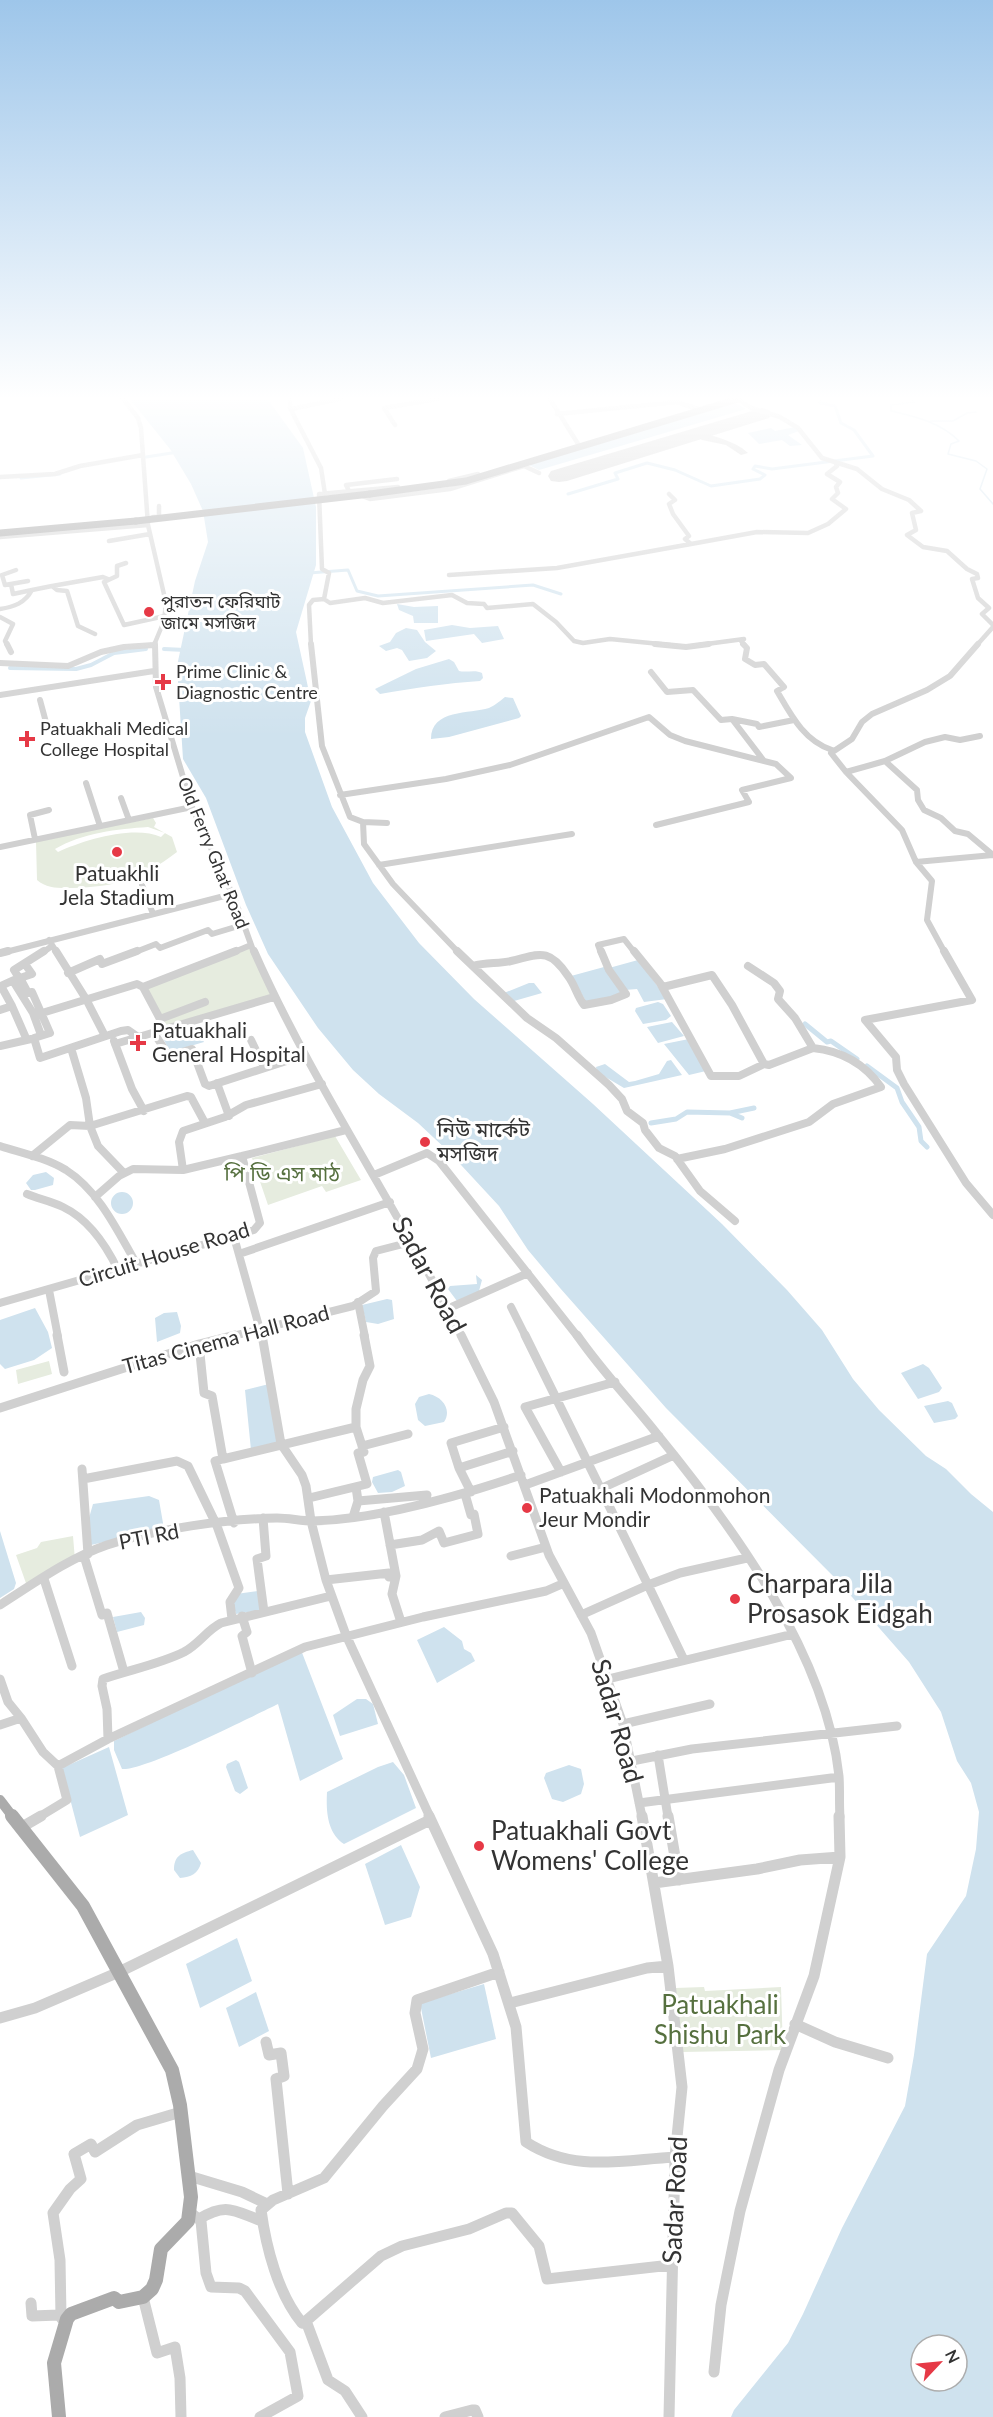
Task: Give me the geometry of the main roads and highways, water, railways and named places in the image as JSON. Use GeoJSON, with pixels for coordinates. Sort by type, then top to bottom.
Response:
{"type":"FeatureCollection","features":[{"type":"Feature","properties":{"kind":"highway"},"geometry":{"type":"LineString","coordinates":[[0,535],[234,512]]}},
{"type":"Feature","properties":{"kind":"main road"},"geometry":{"type":"LineString","coordinates":[[1,1804],[22,1827],[83,1906],[172,2070],[181,2112],[195,2216],[162,2249],[154,2285],[143,2297],[119,2302],[114,2298],[71,2314],[62,2322],[54,2364],[59,2417]]}},
{"type":"Feature","properties":{"kind":"water"},"geometry":{"type":"Polygon","coordinates":[[[203,512],[316,512],[316,565],[296,632],[311,701],[305,718],[305,732],[332,807],[373,883],[419,943],[474,999],[593,1104],[722,1224],[787,1290],[822,1330],[853,1379],[879,1410],[926,1456],[946,1469],[993,1512],[993,2417],[731,2417],[734,2410],[788,2343],[842,2228],[905,2106],[927,1954],[966,1896],[976,1849],[979,1812],[971,1783],[957,1761],[941,1712],[909,1662],[838,1581],[666,1408],[560,1288],[528,1250],[499,1206],[449,1152],[418,1123],[379,1094],[353,1070],[318,1028],[268,954],[246,905],[206,798],[183,759],[177,666],[195,581],[208,542],[203,512]]]}},
{"type":"Feature","properties":{"kind":"water"},"geometry":{"type":"Polygon","coordinates":[[[397,604],[414,607],[438,606],[438,623],[414,623],[413,616],[399,610],[397,604]]]}},
{"type":"Feature","properties":{"kind":"water"},"geometry":{"type":"Polygon","coordinates":[[[452,625],[470,628],[498,626],[504,639],[482,643],[474,634],[426,641],[424,630],[452,625]]]}},
{"type":"Feature","properties":{"kind":"water"},"geometry":{"type":"Polygon","coordinates":[[[406,628],[417,630],[425,642],[436,651],[427,658],[409,661],[402,650],[397,648],[386,651],[379,646],[390,642],[396,633],[406,628]]]}},
{"type":"Feature","properties":{"kind":"water"},"geometry":{"type":"Polygon","coordinates":[[[449,659],[454,662],[459,671],[479,672],[482,673],[483,678],[480,681],[380,694],[375,689],[416,669],[449,659]]]}},
{"type":"Feature","properties":{"kind":"water"},"geometry":{"type":"Polygon","coordinates":[[[505,697],[513,698],[521,716],[519,718],[449,737],[431,739],[437,722],[444,718],[453,714],[489,708],[505,697]]]}},
{"type":"Feature","properties":{"kind":"water"},"geometry":{"type":"Polygon","coordinates":[[[638,960],[667,999],[644,1002],[637,989],[625,990],[609,968],[638,960]]]}},
{"type":"Feature","properties":{"kind":"water"},"geometry":{"type":"Polygon","coordinates":[[[604,967],[622,993],[587,1003],[571,976],[604,967]]]}},
{"type":"Feature","properties":{"kind":"water"},"geometry":{"type":"Polygon","coordinates":[[[534,983],[542,993],[514,1001],[504,993],[534,983]]]}},
{"type":"Feature","properties":{"kind":"water"},"geometry":{"type":"Polygon","coordinates":[[[658,1002],[663,1004],[671,1016],[666,1020],[643,1024],[635,1011],[636,1008],[658,1002]]]}},
{"type":"Feature","properties":{"kind":"water"},"geometry":{"type":"Polygon","coordinates":[[[672,1022],[684,1036],[658,1043],[647,1027],[672,1022]]]}},
{"type":"Feature","properties":{"kind":"water"},"geometry":{"type":"Polygon","coordinates":[[[194,1025],[204,1042],[170,1052],[162,1036],[194,1025]]]}},
{"type":"Feature","properties":{"kind":"water"},"geometry":{"type":"Polygon","coordinates":[[[689,1039],[706,1071],[689,1075],[664,1044],[689,1039]]]}},
{"type":"Feature","properties":{"kind":"water"},"geometry":{"type":"Polygon","coordinates":[[[671,1060],[682,1075],[624,1088],[597,1072],[596,1067],[605,1064],[629,1082],[659,1074],[667,1061],[671,1060]]]}},
{"type":"Feature","properties":{"kind":"water"},"geometry":{"type":"Polygon","coordinates":[[[46,1172],[54,1178],[53,1185],[31,1190],[26,1183],[33,1175],[46,1172]]]}},
{"type":"Feature","properties":{"kind":"water"},"geometry":{"type":"Polygon","coordinates":[[[122,1192],[130,1195],[133,1203],[130,1211],[122,1214],[114,1211],[111,1203],[114,1195],[122,1192]]]}},
{"type":"Feature","properties":{"kind":"water"},"geometry":{"type":"Polygon","coordinates":[[[476,1275],[482,1280],[479,1291],[457,1301],[448,1289],[450,1286],[477,1284],[476,1275]]]}},
{"type":"Feature","properties":{"kind":"water"},"geometry":{"type":"Polygon","coordinates":[[[387,1299],[392,1300],[394,1319],[378,1324],[366,1322],[362,1305],[387,1299]]]}},
{"type":"Feature","properties":{"kind":"water"},"geometry":{"type":"Polygon","coordinates":[[[35,1308],[48,1332],[52,1348],[34,1360],[5,1369],[0,1364],[0,1320],[35,1308]]]}},
{"type":"Feature","properties":{"kind":"water"},"geometry":{"type":"Polygon","coordinates":[[[177,1312],[181,1326],[180,1333],[157,1342],[155,1318],[164,1313],[177,1312]]]}},
{"type":"Feature","properties":{"kind":"water"},"geometry":{"type":"Polygon","coordinates":[[[923,1364],[929,1368],[942,1388],[939,1392],[918,1399],[901,1373],[923,1364]]]}},
{"type":"Feature","properties":{"kind":"water"},"geometry":{"type":"Polygon","coordinates":[[[269,1384],[278,1443],[251,1450],[245,1390],[269,1384]]]}},
{"type":"Feature","properties":{"kind":"water"},"geometry":{"type":"Polygon","coordinates":[[[429,1394],[442,1401],[447,1413],[444,1422],[425,1426],[418,1420],[415,1404],[419,1397],[429,1394]]]}},
{"type":"Feature","properties":{"kind":"water"},"geometry":{"type":"Polygon","coordinates":[[[948,1401],[952,1403],[958,1416],[955,1419],[934,1423],[924,1406],[948,1401]]]}},
{"type":"Feature","properties":{"kind":"water"},"geometry":{"type":"Polygon","coordinates":[[[398,1470],[401,1472],[405,1486],[392,1492],[378,1493],[372,1482],[373,1477],[398,1470]]]}},
{"type":"Feature","properties":{"kind":"water"},"geometry":{"type":"Polygon","coordinates":[[[149,1496],[159,1500],[163,1523],[161,1529],[91,1545],[89,1518],[93,1504],[149,1496]]]}},
{"type":"Feature","properties":{"kind":"water"},"geometry":{"type":"Polygon","coordinates":[[[0,1531],[16,1583],[14,1589],[0,1598],[0,1531]]]}},
{"type":"Feature","properties":{"kind":"water"},"geometry":{"type":"Polygon","coordinates":[[[258,1591],[261,1610],[236,1614],[232,1600],[236,1594],[258,1591]]]}},
{"type":"Feature","properties":{"kind":"water"},"geometry":{"type":"Polygon","coordinates":[[[141,1612],[145,1618],[144,1625],[117,1632],[113,1617],[141,1612]]]}},
{"type":"Feature","properties":{"kind":"water"},"geometry":{"type":"Polygon","coordinates":[[[444,1627],[462,1641],[464,1649],[471,1653],[475,1661],[437,1683],[417,1640],[444,1627]]]}},
{"type":"Feature","properties":{"kind":"water"},"geometry":{"type":"Polygon","coordinates":[[[301,1650],[343,1759],[300,1781],[278,1704],[174,1753],[134,1768],[122,1769],[114,1750],[114,1741],[301,1650]]]}},
{"type":"Feature","properties":{"kind":"water"},"geometry":{"type":"Polygon","coordinates":[[[357,1699],[366,1699],[373,1704],[378,1724],[340,1736],[333,1715],[357,1699]]]}},
{"type":"Feature","properties":{"kind":"water"},"geometry":{"type":"Polygon","coordinates":[[[109,1747],[128,1815],[80,1837],[62,1768],[109,1747]]]}},
{"type":"Feature","properties":{"kind":"water"},"geometry":{"type":"Polygon","coordinates":[[[236,1760],[239,1762],[248,1788],[240,1794],[235,1791],[226,1767],[227,1764],[236,1760]]]}},
{"type":"Feature","properties":{"kind":"water"},"geometry":{"type":"Polygon","coordinates":[[[393,1762],[404,1775],[416,1808],[344,1844],[331,1828],[327,1814],[327,1792],[393,1762]]]}},
{"type":"Feature","properties":{"kind":"water"},"geometry":{"type":"Polygon","coordinates":[[[569,1765],[581,1769],[584,1784],[581,1794],[563,1802],[552,1799],[544,1778],[546,1773],[569,1765]]]}},
{"type":"Feature","properties":{"kind":"water"},"geometry":{"type":"Polygon","coordinates":[[[401,1845],[420,1887],[411,1917],[385,1925],[365,1864],[401,1845]]]}},
{"type":"Feature","properties":{"kind":"water"},"geometry":{"type":"Polygon","coordinates":[[[193,1850],[201,1863],[200,1867],[194,1874],[180,1878],[174,1870],[175,1861],[182,1854],[193,1850]]]}},
{"type":"Feature","properties":{"kind":"water"},"geometry":{"type":"Polygon","coordinates":[[[237,1938],[252,1981],[200,2008],[186,1964],[237,1938]]]}},
{"type":"Feature","properties":{"kind":"water"},"geometry":{"type":"Polygon","coordinates":[[[484,1984],[496,2039],[431,2058],[420,2003],[484,1984]]]}},
{"type":"Feature","properties":{"kind":"water"},"geometry":{"type":"Polygon","coordinates":[[[256,1992],[269,2031],[239,2047],[226,2008],[256,1992]]]}},
{"type":"Feature","properties":{"kind":"waterway"},"geometry":{"type":"LineString","coordinates":[[309,573],[348,570],[357,591],[378,596],[533,585],[561,594]]}},
{"type":"Feature","properties":{"kind":"waterway"},"geometry":{"type":"LineString","coordinates":[[10,668],[76,669],[91,665],[114,653],[146,649]]}},
{"type":"Feature","properties":{"kind":"waterway"},"geometry":{"type":"LineString","coordinates":[[164,649],[185,650]]}},
{"type":"Feature","properties":{"kind":"waterway"},"geometry":{"type":"LineString","coordinates":[[805,1024],[827,1042],[831,1041],[857,1059]]}},
{"type":"Feature","properties":{"kind":"waterway"},"geometry":{"type":"LineString","coordinates":[[867,1066],[897,1088],[902,1102],[919,1127],[921,1141],[927,1147]]}},
{"type":"Feature","properties":{"kind":"waterway"},"geometry":{"type":"LineString","coordinates":[[730,1113],[754,1108]]}},
{"type":"Feature","properties":{"kind":"waterway"},"geometry":{"type":"LineString","coordinates":[[651,1123],[676,1119],[687,1112],[730,1113]]}},
{"type":"Feature","properties":{"kind":"waterway"},"geometry":{"type":"LineString","coordinates":[[730,1113],[742,1118]]}},
{"type":"Feature","properties":{"kind":"place","name":"পুরাতন ফেরিঘাট জামে মসজিদ"},"geometry":{"type":"Point","coordinates":[149,612]}},
{"type":"Feature","properties":{"kind":"place","name":"Prime Clinic & Diagnostic Centre"},"geometry":{"type":"Point","coordinates":[163,682]}},
{"type":"Feature","properties":{"kind":"place","name":"Patuakhali Medical College Hospital"},"geometry":{"type":"Point","coordinates":[27,739]}},
{"type":"Feature","properties":{"kind":"place","name":"Patuakhli Jela Stadium"},"geometry":{"type":"Point","coordinates":[117,852]}},
{"type":"Feature","properties":{"kind":"place","name":"Patuakhali General Hospital"},"geometry":{"type":"Point","coordinates":[138,1043]}},
{"type":"Feature","properties":{"kind":"place","name":"নিউ মার্কেট মসজিদ"},"geometry":{"type":"Point","coordinates":[425,1142]}},
{"type":"Feature","properties":{"kind":"place","name":"Patuakhali Modonmohon Jeur Mondir"},"geometry":{"type":"Point","coordinates":[527,1508]}},
{"type":"Feature","properties":{"kind":"place","name":"Charpara Jila Prosasok Eidgah"},"geometry":{"type":"Point","coordinates":[735,1599]}},
{"type":"Feature","properties":{"kind":"place","name":"Patuakhali Govt Womens' College"},"geometry":{"type":"Point","coordinates":[479,1846]}},
{"type":"Feature","properties":{"kind":"park label","name":"পি ডি এস মাঠ"},"geometry":{"type":"Point","coordinates":[282,1174]}},
{"type":"Feature","properties":{"kind":"park label","name":"Patuakhali Shishu Park"},"geometry":{"type":"Point","coordinates":[720,2020]}}]}
